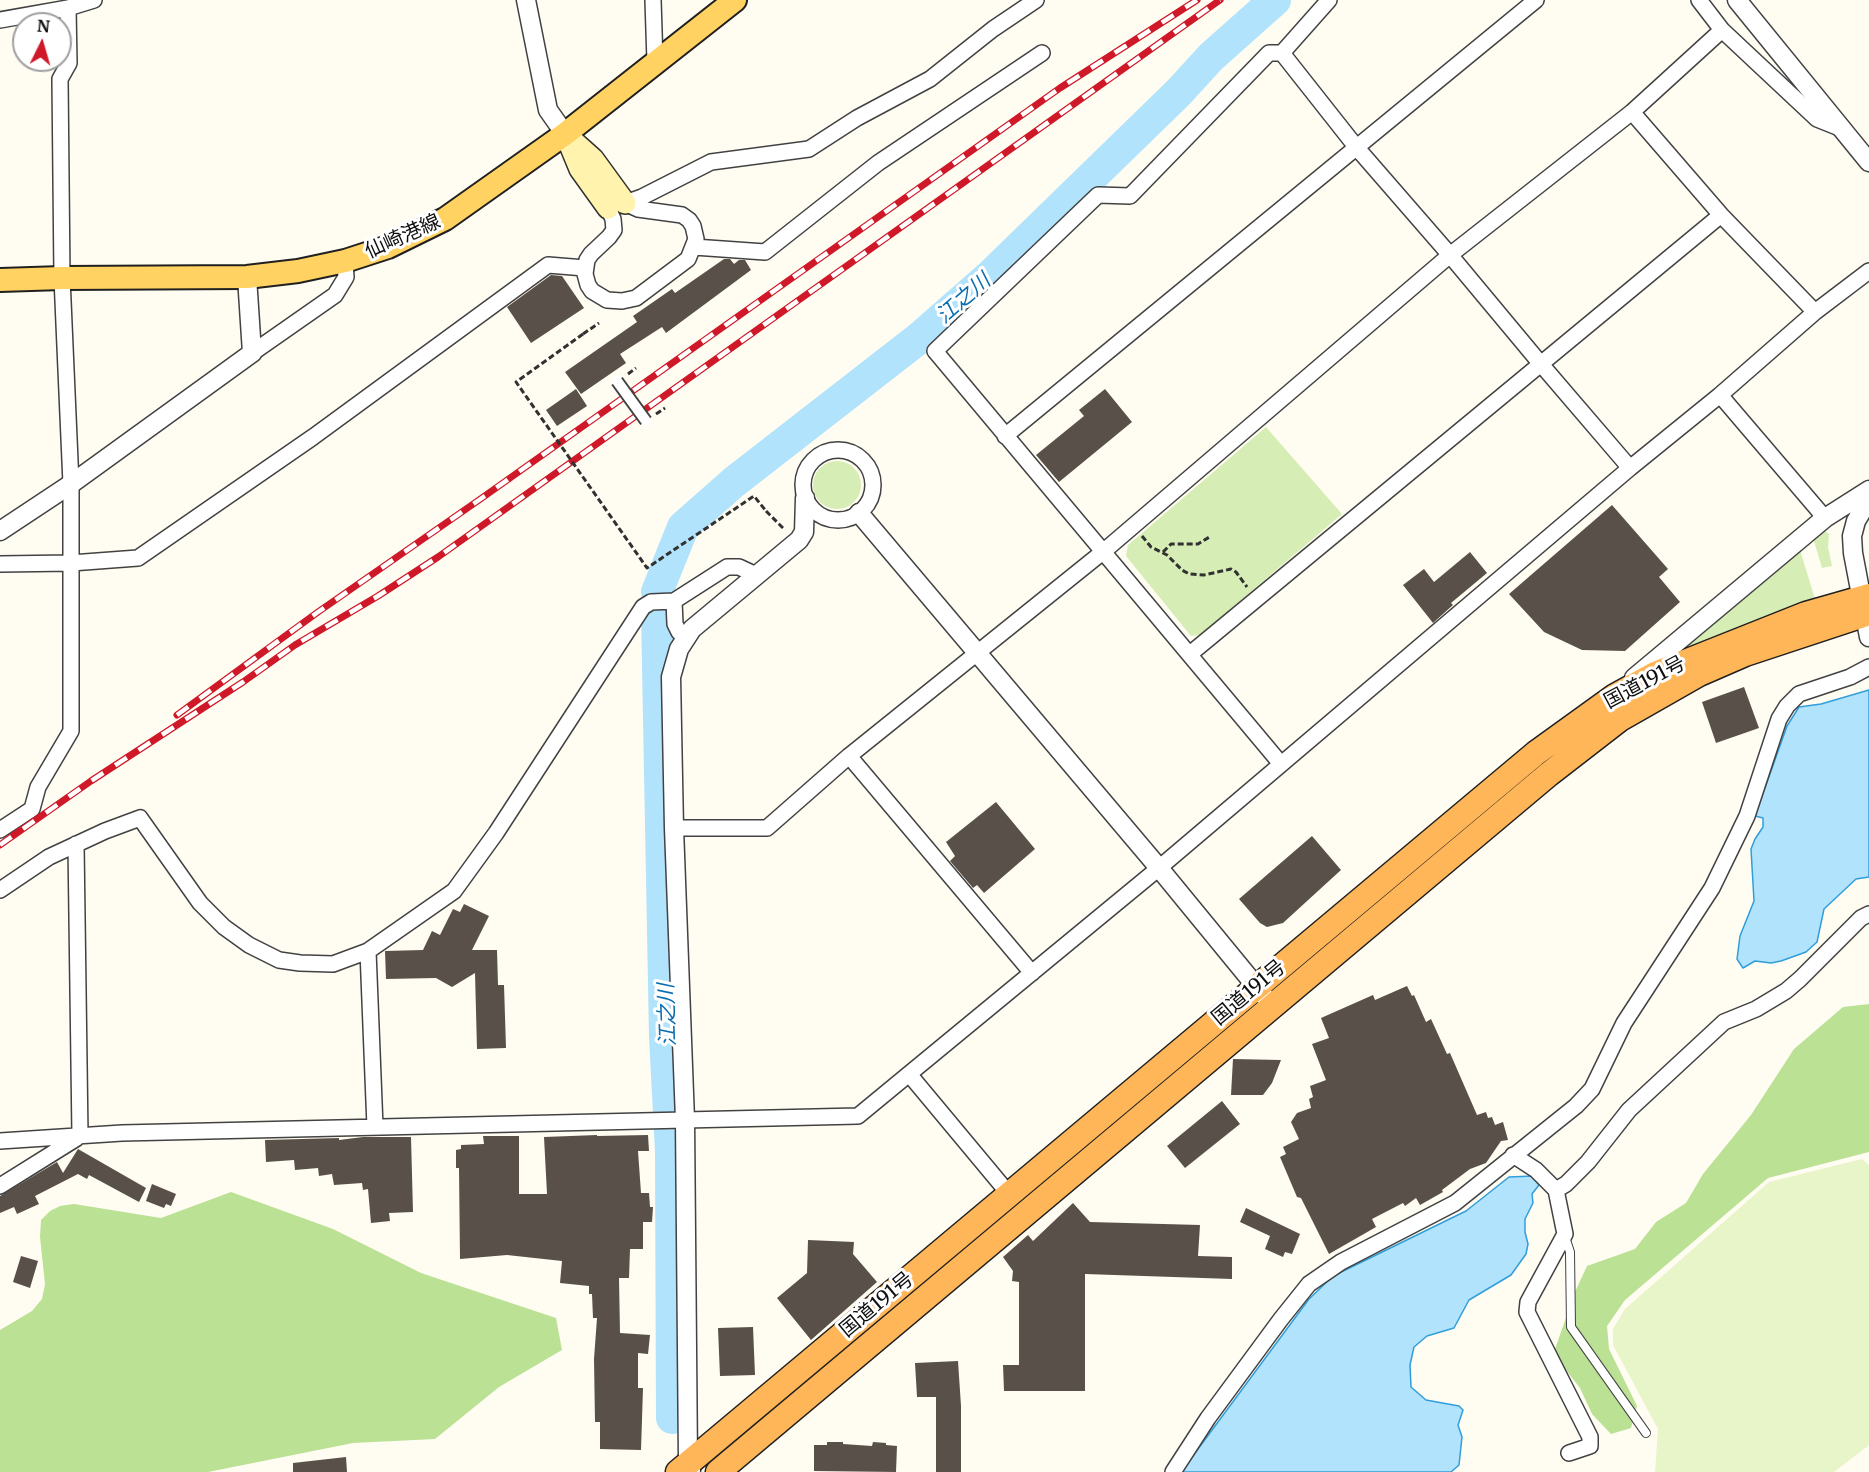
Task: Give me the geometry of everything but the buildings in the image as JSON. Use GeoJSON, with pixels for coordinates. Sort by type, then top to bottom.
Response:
{"type":"FeatureCollection","features":[{"type":"Feature","properties":{"kind":"highway","name":"国道191号"},"geometry":{"type":"LineString","coordinates":[[686,1469],[1009,1194],[1536,753],[1615,696],[1655,674],[1806,614],[1867,611]]}},
{"type":"Feature","properties":{"kind":"highway","name":"国道191号"},"geometry":{"type":"LineString","coordinates":[[718,1472],[1549,774],[1620,719],[1699,674],[1736,658],[1867,611]]}},
{"type":"Feature","properties":{"kind":"main road","name":"仙崎港線"},"geometry":{"type":"LineString","coordinates":[[0,280],[247,277],[298,271],[345,261],[388,247],[445,219],[565,134],[735,0]]}},
{"type":"Feature","properties":{"kind":"main road"},"geometry":{"type":"LineString","coordinates":[[565,134],[592,159],[616,206]]}},
{"type":"Feature","properties":{"kind":"street"},"geometry":{"type":"LineString","coordinates":[[0,20],[68,8],[94,0]]}},
{"type":"Feature","properties":{"kind":"street"},"geometry":{"type":"LineString","coordinates":[[526,0],[548,110],[565,134]]}},
{"type":"Feature","properties":{"kind":"street"},"geometry":{"type":"LineString","coordinates":[[653,0],[655,62]]}},
{"type":"Feature","properties":{"kind":"street"},"geometry":{"type":"LineString","coordinates":[[616,206],[642,197],[711,162],[809,149],[857,118],[930,80],[993,29],[1036,0]]}},
{"type":"Feature","properties":{"kind":"street"},"geometry":{"type":"LineString","coordinates":[[1281,764],[935,351],[1098,195],[1130,196],[1269,53],[1282,53],[1329,0]]}},
{"type":"Feature","properties":{"kind":"street"},"geometry":{"type":"LineString","coordinates":[[1005,436],[1536,0]]}},
{"type":"Feature","properties":{"kind":"street"},"geometry":{"type":"LineString","coordinates":[[1698,0],[1722,30],[1817,119],[1842,129]]}},
{"type":"Feature","properties":{"kind":"street"},"geometry":{"type":"LineString","coordinates":[[1737,0],[1869,162]]}},
{"type":"Feature","properties":{"kind":"street"},"geometry":{"type":"LineString","coordinates":[[0,830],[32,809],[38,787],[71,731],[71,483],[62,278],[60,79],[69,63],[68,8]]}},
{"type":"Feature","properties":{"kind":"street"},"geometry":{"type":"LineString","coordinates":[[674,828],[766,828],[849,756],[1104,551],[1450,255],[1632,112],[1722,30]]}},
{"type":"Feature","properties":{"kind":"street"},"geometry":{"type":"LineString","coordinates":[[694,247],[765,252],[878,163],[1042,53]]}},
{"type":"Feature","properties":{"kind":"street"},"geometry":{"type":"LineString","coordinates":[[1282,53],[1357,148],[1630,468]]}},
{"type":"Feature","properties":{"kind":"street"},"geometry":{"type":"LineString","coordinates":[[1632,112],[1721,215],[1815,312]]}},
{"type":"Feature","properties":{"kind":"street"},"geometry":{"type":"LineString","coordinates":[[616,206],[682,215],[693,226],[696,239],[688,259],[636,298],[622,301],[607,300],[592,291],[585,274],[591,254],[614,230],[613,219],[616,206]]}},
{"type":"Feature","properties":{"kind":"street"},"geometry":{"type":"LineString","coordinates":[[1190,654],[1721,215]]}},
{"type":"Feature","properties":{"kind":"street"},"geometry":{"type":"LineString","coordinates":[[0,531],[335,295],[346,277],[345,261]]}},
{"type":"Feature","properties":{"kind":"street"},"geometry":{"type":"LineString","coordinates":[[0,564],[71,563],[138,558],[313,437],[548,265],[585,268]]}},
{"type":"Feature","properties":{"kind":"street"},"geometry":{"type":"LineString","coordinates":[[0,1141],[80,1136],[375,1127],[858,1116],[1159,868],[1630,468],[1720,395],[1815,312],[1869,271]]}},
{"type":"Feature","properties":{"kind":"street"},"geometry":{"type":"LineString","coordinates":[[247,277],[252,353]]}},
{"type":"Feature","properties":{"kind":"street"},"geometry":{"type":"LineString","coordinates":[[617,381],[646,421]]}},
{"type":"Feature","properties":{"kind":"street"},"geometry":{"type":"LineString","coordinates":[[1720,395],[1825,518]]}},
{"type":"Feature","properties":{"kind":"street"},"geometry":{"type":"LineString","coordinates":[[686,1469],[685,1120],[671,676],[674,662],[685,638],[692,629],[799,540],[804,532],[805,498],[802,483],[809,464],[824,452],[844,450],[862,459],[872,477],[871,497],[859,513],[850,518],[830,519],[813,510],[805,498]]}},
{"type":"Feature","properties":{"kind":"street"},"geometry":{"type":"LineString","coordinates":[[1615,696],[1678,640],[1825,518],[1869,490]]}},
{"type":"Feature","properties":{"kind":"street"},"geometry":{"type":"LineString","coordinates":[[1867,611],[1853,554],[1852,536],[1856,521],[1869,499]]}},
{"type":"Feature","properties":{"kind":"street"},"geometry":{"type":"LineString","coordinates":[[859,513],[1159,868],[1272,1007]]}},
{"type":"Feature","properties":{"kind":"street"},"geometry":{"type":"LineString","coordinates":[[0,890],[49,857],[140,818],[200,903],[224,927],[249,945],[279,960],[300,963],[333,964],[368,951],[454,891],[496,833],[643,607],[651,602],[674,601],[727,567],[739,567],[756,575]]}},
{"type":"Feature","properties":{"kind":"street"},"geometry":{"type":"LineString","coordinates":[[674,601],[675,624],[685,638]]}},
{"type":"Feature","properties":{"kind":"street"},"geometry":{"type":"LineString","coordinates":[[1173,1472],[1208,1418],[1309,1284],[1341,1262],[1455,1203],[1576,1106],[1592,1089],[1624,1023],[1712,888],[1747,816],[1779,719],[1787,706],[1799,694],[1850,677],[1869,667]]}},
{"type":"Feature","properties":{"kind":"street"},"geometry":{"type":"LineString","coordinates":[[849,756],[1032,973]]}},
{"type":"Feature","properties":{"kind":"street"},"geometry":{"type":"LineString","coordinates":[[76,844],[80,1136]]}},
{"type":"Feature","properties":{"kind":"street"},"geometry":{"type":"LineString","coordinates":[[1556,1190],[1566,1184],[1588,1162],[1629,1110],[1724,1022],[1786,991],[1861,918],[1869,914]]}},
{"type":"Feature","properties":{"kind":"street"},"geometry":{"type":"LineString","coordinates":[[368,951],[375,1127]]}},
{"type":"Feature","properties":{"kind":"street"},"geometry":{"type":"LineString","coordinates":[[909,1074],[1009,1194]]}},
{"type":"Feature","properties":{"kind":"street"},"geometry":{"type":"LineString","coordinates":[[0,1186],[80,1136]]}},
{"type":"Feature","properties":{"kind":"street"},"geometry":{"type":"LineString","coordinates":[[1513,1155],[1536,1170],[1556,1190],[1564,1234],[1528,1302],[1527,1312],[1590,1437],[1590,1446],[1569,1453]]}},
{"type":"Feature","properties":{"kind":"lane"},"geometry":{"type":"LineString","coordinates":[[1564,1234],[1570,1252],[1572,1327],[1646,1433]]}},
{"type":"Feature","properties":{"kind":"path"},"geometry":{"type":"LineString","coordinates":[[599,322],[516,382],[647,568],[754,496],[783,528]]}},
{"type":"Feature","properties":{"kind":"path"},"geometry":{"type":"LineString","coordinates":[[1133,526],[1151,547],[1163,552],[1182,570],[1189,574],[1204,575],[1231,569],[1257,598]]}},
{"type":"Feature","properties":{"kind":"path"},"geometry":{"type":"LineString","coordinates":[[1163,552],[1171,544],[1198,544],[1211,536]]}},
{"type":"Feature","properties":{"kind":"green space"},"geometry":{"type":"Polygon","coordinates":[[[1266,427],[1342,514],[1200,635],[1191,636],[1126,556],[1128,545],[1266,427]]]}},
{"type":"Feature","properties":{"kind":"green space"},"geometry":{"type":"Polygon","coordinates":[[[837,461],[854,468],[861,485],[854,502],[837,509],[820,502],[813,485],[820,468],[837,461]]]}},
{"type":"Feature","properties":{"kind":"green space"},"geometry":{"type":"Polygon","coordinates":[[[1825,531],[1829,534],[1828,547],[1832,566],[1822,568],[1814,541],[1825,531]]]}},
{"type":"Feature","properties":{"kind":"green space"},"geometry":{"type":"Polygon","coordinates":[[[1800,550],[1815,599],[1688,650],[1683,645],[1800,550]]]}},
{"type":"Feature","properties":{"kind":"green space"},"geometry":{"type":"Polygon","coordinates":[[[1869,1004],[1869,1152],[1768,1178],[1625,1300],[1607,1326],[1609,1349],[1637,1406],[1631,1428],[1611,1434],[1592,1414],[1580,1388],[1558,1360],[1555,1349],[1575,1292],[1587,1266],[1635,1249],[1656,1222],[1686,1203],[1703,1174],[1751,1115],[1794,1049],[1843,1007],[1869,1004]]]}},
{"type":"Feature","properties":{"kind":"green space"},"geometry":{"type":"Polygon","coordinates":[[[1862,1159],[1869,1165],[1869,1445],[1834,1472],[1655,1472],[1658,1429],[1613,1345],[1613,1329],[1625,1309],[1769,1182],[1862,1159]]]}},
{"type":"Feature","properties":{"kind":"green space"},"geometry":{"type":"Polygon","coordinates":[[[231,1192],[333,1229],[421,1273],[556,1318],[562,1350],[499,1387],[435,1439],[353,1443],[208,1472],[0,1472],[0,1330],[32,1311],[42,1299],[45,1284],[40,1237],[41,1220],[50,1211],[60,1206],[74,1204],[161,1218],[231,1192]]]}},
{"type":"Feature","properties":{"kind":"water"},"geometry":{"type":"Polygon","coordinates":[[[1869,690],[1869,877],[1856,879],[1824,909],[1817,942],[1806,952],[1771,963],[1755,961],[1743,968],[1737,959],[1740,936],[1754,901],[1751,849],[1763,827],[1763,818],[1755,816],[1787,726],[1799,707],[1821,704],[1869,690]]]}},
{"type":"Feature","properties":{"kind":"water"},"geometry":{"type":"Polygon","coordinates":[[[1533,1176],[1539,1185],[1532,1194],[1533,1203],[1525,1219],[1528,1244],[1526,1254],[1511,1275],[1469,1300],[1454,1328],[1427,1336],[1414,1347],[1410,1365],[1411,1387],[1426,1400],[1459,1406],[1463,1410],[1458,1425],[1462,1437],[1459,1465],[1451,1472],[1181,1472],[1309,1299],[1333,1276],[1466,1211],[1509,1177],[1533,1176]]]}},
{"type":"Feature","properties":{"kind":"waterway","name":"江之川"},"geometry":{"type":"LineString","coordinates":[[657,592],[683,527],[734,482],[918,339],[991,275],[1179,92],[1211,57],[1275,0]]}},
{"type":"Feature","properties":{"kind":"waterway","name":"江之川"},"geometry":{"type":"LineString","coordinates":[[657,613],[665,1037],[671,1152],[672,1418]]}},
{"type":"Feature","properties":{"kind":"railway"},"geometry":{"type":"LineString","coordinates":[[177,715],[318,612],[1060,88],[1197,0]]}},
{"type":"Feature","properties":{"kind":"railway"},"geometry":{"type":"LineString","coordinates":[[0,845],[91,781],[243,682],[295,645],[438,557],[1220,0]]}}]}
